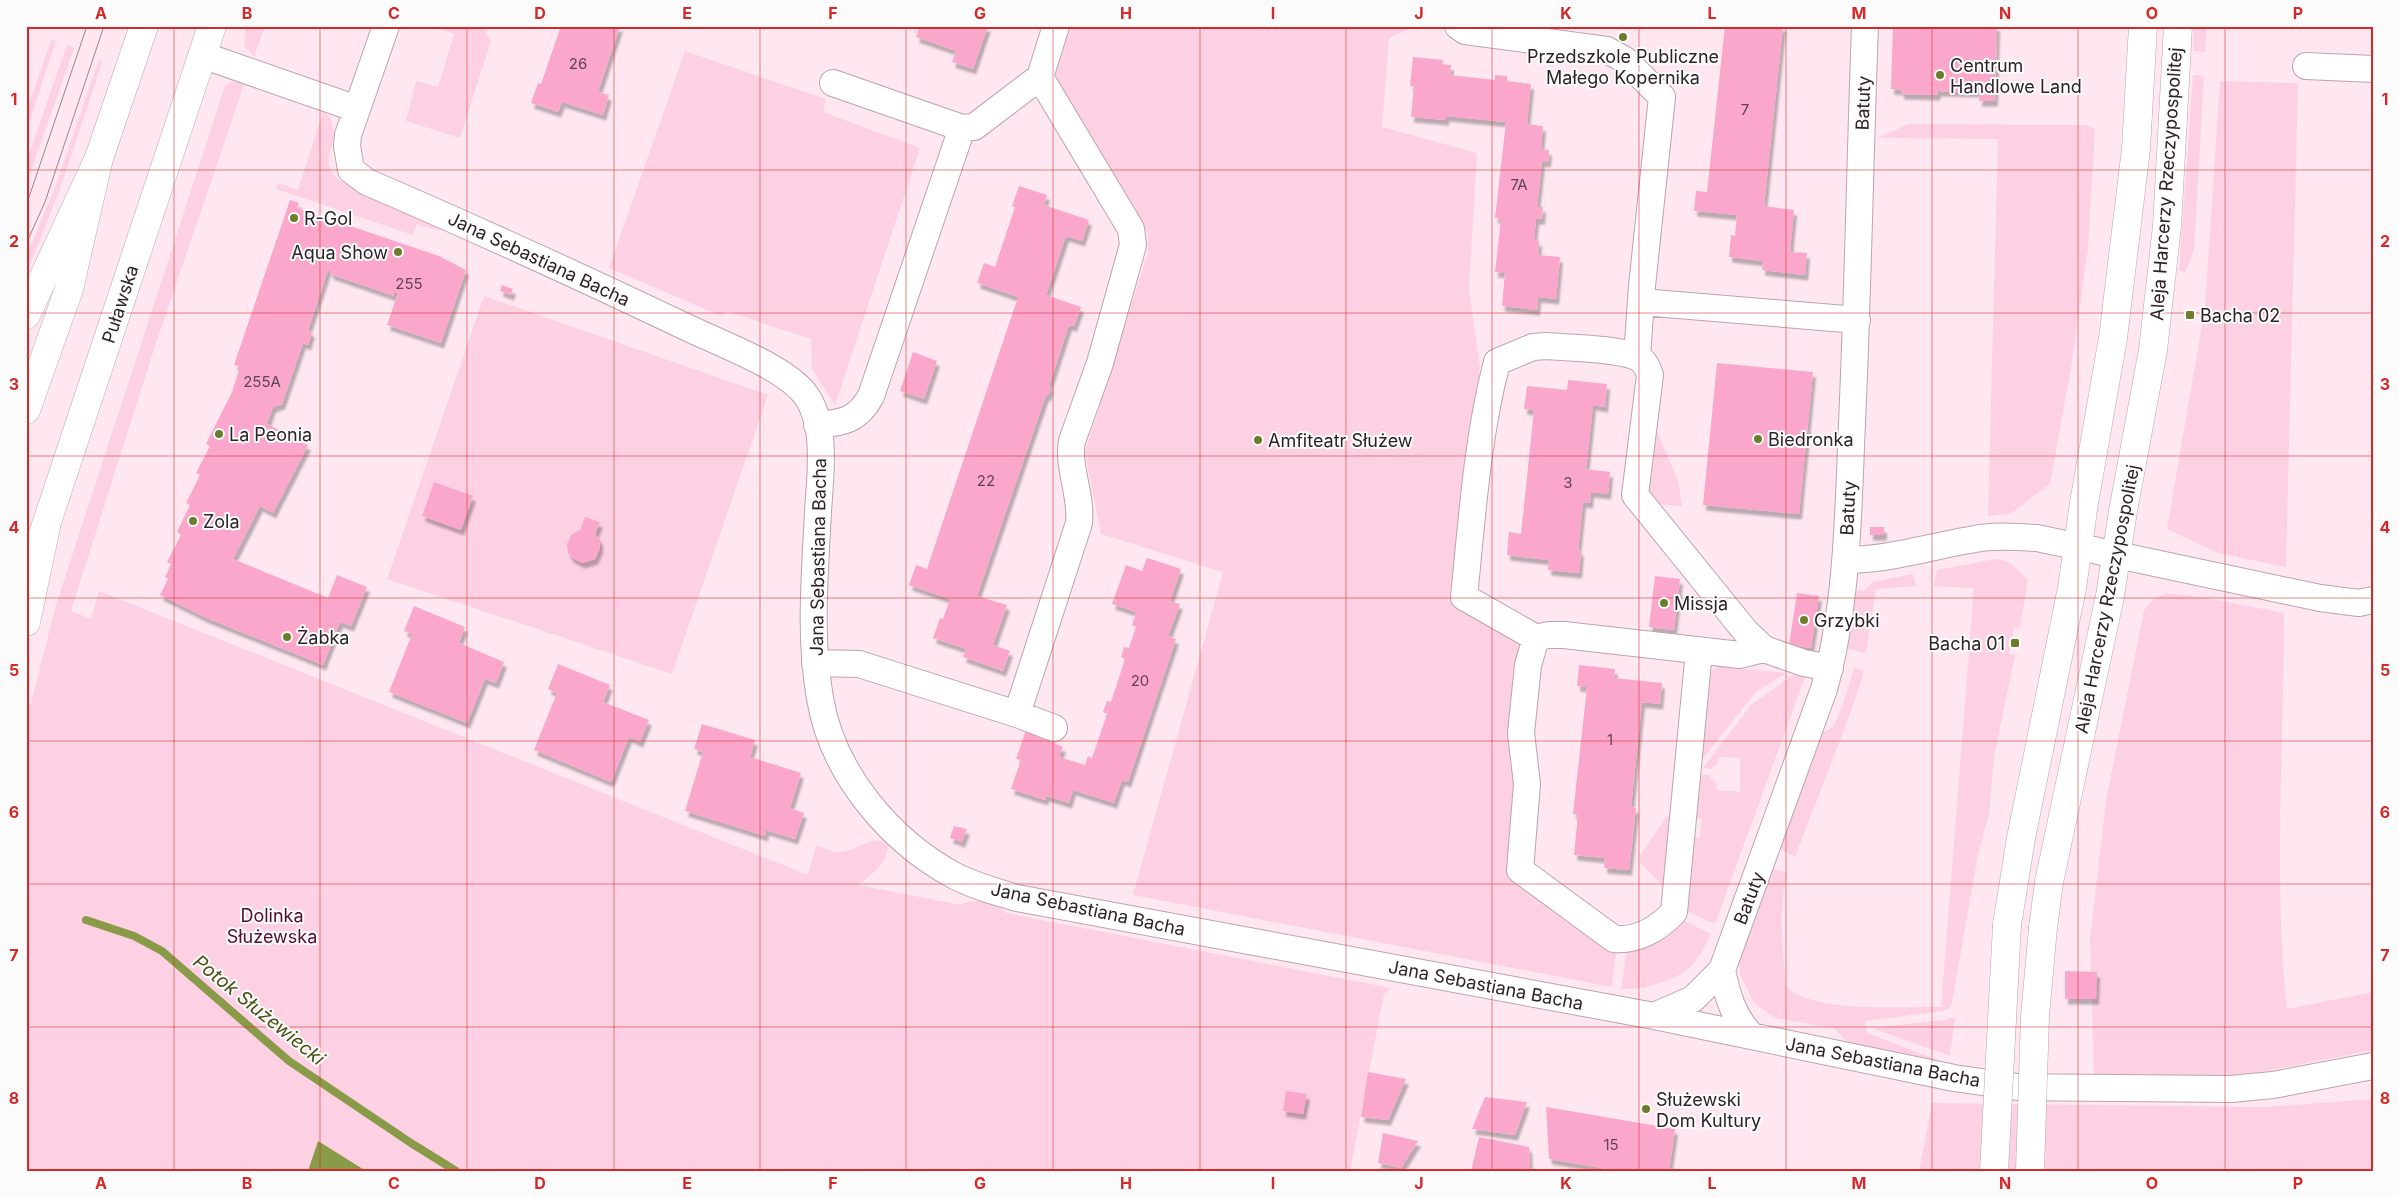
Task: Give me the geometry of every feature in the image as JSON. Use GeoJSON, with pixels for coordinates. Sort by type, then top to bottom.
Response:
{"type":"FeatureCollection","features":[{"type":"Feature","properties":{"kind":"street"},"geometry":{"type":"LineString","coordinates":[[26,410],[69,289],[99,158],[144,26]]}},
{"type":"Feature","properties":{"kind":"street","name":"Puławska"},"geometry":{"type":"LineString","coordinates":[[26,581],[46,527],[212,26]]}},
{"type":"Feature","properties":{"kind":"street","name":"Jana Sebastiana Bacha"},"geometry":{"type":"LineString","coordinates":[[386,26],[348,134],[347,146],[352,170],[367,182],[587,280],[772,368],[804,393],[813,408],[820,443],[814,604],[815,663],[824,715],[836,751],[854,783],[877,813],[900,838],[935,864],[958,877],[1017,898],[1654,1016],[1954,1078],[2017,1087],[2231,1089],[2273,1085],[2373,1066]]}},
{"type":"Feature","properties":{"kind":"street"},"geometry":{"type":"LineString","coordinates":[[833,83],[962,128],[974,126],[1040,77],[1056,26]]}},
{"type":"Feature","properties":{"kind":"street"},"geometry":{"type":"LineString","coordinates":[[1458,26],[1465,31],[1607,50],[1625,60],[1662,97],[1642,302],[1642,363]]}},
{"type":"Feature","properties":{"kind":"street","name":"Batuty"},"geometry":{"type":"LineString","coordinates":[[1654,1016],[1693,999],[1722,970],[1774,830],[1830,668],[1839,624],[1846,560],[1865,26]]}},
{"type":"Feature","properties":{"kind":"street","name":"Aleja Harcerzy Rzeczypospolitej"},"geometry":{"type":"LineString","coordinates":[[1994,1171],[2007,925],[2020,838],[2072,588],[2114,329],[2136,149],[2143,26]]}},
{"type":"Feature","properties":{"kind":"street","name":"Aleja Harcerzy Rzeczypospolitej"},"geometry":{"type":"LineString","coordinates":[[2030,1171],[2035,1016],[2043,928],[2049,882],[2094,681],[2155,331],[2167,226],[2178,26]]}},
{"type":"Feature","properties":{"kind":"street"},"geometry":{"type":"LineString","coordinates":[[202,56],[357,109]]}},
{"type":"Feature","properties":{"kind":"street"},"geometry":{"type":"LineString","coordinates":[[2306,66],[2373,68]]}},
{"type":"Feature","properties":{"kind":"street"},"geometry":{"type":"LineString","coordinates":[[1017,714],[1078,523],[1080,507],[1070,453],[1072,442],[1102,356],[1134,239],[1131,230],[1040,77]]}},
{"type":"Feature","properties":{"kind":"street"},"geometry":{"type":"LineString","coordinates":[[817,425],[845,421],[857,415],[871,396],[962,128]]}},
{"type":"Feature","properties":{"kind":"street"},"geometry":{"type":"LineString","coordinates":[[26,315],[99,158]]}},
{"type":"Feature","properties":{"kind":"street"},"geometry":{"type":"LineString","coordinates":[[1642,302],[1856,320]]}},
{"type":"Feature","properties":{"kind":"street"},"geometry":{"type":"LineString","coordinates":[[1764,649],[1740,655],[1564,636],[1548,635],[1536,638],[1464,597],[1476,483],[1492,382],[1497,362],[1533,347],[1546,346],[1629,353],[1642,363],[1650,375],[1635,495],[1746,632],[1764,649],[1830,668]]}},
{"type":"Feature","properties":{"kind":"street"},"geometry":{"type":"LineString","coordinates":[[26,622],[46,527]]}},
{"type":"Feature","properties":{"kind":"street"},"geometry":{"type":"LineString","coordinates":[[1846,560],[1860,560],[1976,538],[1999,536],[2036,538],[2320,598],[2358,603],[2373,600]]}},
{"type":"Feature","properties":{"kind":"street"},"geometry":{"type":"LineString","coordinates":[[1536,638],[1528,664],[1521,733],[1527,784],[1520,870],[1604,933],[1614,939],[1624,940],[1640,936],[1663,924],[1674,912],[1699,651]]}},
{"type":"Feature","properties":{"kind":"street"},"geometry":{"type":"LineString","coordinates":[[815,663],[859,664],[1017,714],[1054,728]]}},
{"type":"Feature","properties":{"kind":"street"},"geometry":{"type":"LineString","coordinates":[[1722,970],[1726,990],[1737,1018],[1751,1035]]}},
{"type":"Feature","properties":{"kind":"green space"},"geometry":{"type":"Polygon","coordinates":[[[246,26],[265,26],[254,57],[244,45],[246,26]]]}},
{"type":"Feature","properties":{"kind":"green space"},"geometry":{"type":"Polygon","coordinates":[[[433,26],[483,26],[491,41],[460,138],[406,121],[416,81],[438,87],[454,34],[433,26]]]}},
{"type":"Feature","properties":{"kind":"green space"},"geometry":{"type":"Polygon","coordinates":[[[1065,26],[1416,26],[1389,38],[1382,127],[1477,153],[1469,289],[1480,367],[1460,602],[1535,637],[1515,875],[1616,951],[1612,987],[1133,895],[1223,572],[1101,534],[1085,452],[1148,252],[1148,234],[1052,74],[1065,26]]]}},
{"type":"Feature","properties":{"kind":"green space"},"geometry":{"type":"Polygon","coordinates":[[[2194,26],[2207,26],[2205,52],[2193,51],[2194,26]]]}},
{"type":"Feature","properties":{"kind":"green space"},"geometry":{"type":"Polygon","coordinates":[[[51,40],[56,41],[26,132],[26,113],[51,40]]]}},
{"type":"Feature","properties":{"kind":"green space"},"geometry":{"type":"Polygon","coordinates":[[[67,45],[74,48],[26,185],[26,163],[67,45]]]}},
{"type":"Feature","properties":{"kind":"green space"},"geometry":{"type":"Polygon","coordinates":[[[685,51],[826,99],[823,112],[920,148],[835,405],[812,369],[811,339],[727,311],[721,316],[609,268],[685,51]]]}},
{"type":"Feature","properties":{"kind":"green space"},"geometry":{"type":"Polygon","coordinates":[[[99,59],[102,62],[67,168],[26,272],[26,257],[56,185],[99,59]]]}},
{"type":"Feature","properties":{"kind":"green space"},"geometry":{"type":"Polygon","coordinates":[[[2193,75],[2204,76],[2194,250],[2185,272],[2179,271],[2193,75]]]}},
{"type":"Feature","properties":{"kind":"green space"},"geometry":{"type":"Polygon","coordinates":[[[2220,81],[2298,83],[2286,567],[2218,553],[2167,529],[2205,307],[2220,81]]]}},
{"type":"Feature","properties":{"kind":"green space","name":"Dolinka Służewska"},"geometry":{"type":"Polygon","coordinates":[[[231,82],[244,83],[155,346],[71,611],[91,619],[99,591],[808,875],[816,845],[842,852],[868,842],[881,841],[888,843],[886,856],[878,868],[858,885],[961,905],[972,901],[985,902],[997,906],[1006,913],[1391,988],[1384,994],[1350,1171],[26,1171],[26,722],[56,605],[225,86],[231,82]]]}},
{"type":"Feature","properties":{"kind":"green space"},"geometry":{"type":"Polygon","coordinates":[[[323,112],[331,118],[334,134],[328,162],[337,179],[440,228],[440,231],[417,224],[413,235],[276,189],[278,183],[298,190],[323,112]]]}},
{"type":"Feature","properties":{"kind":"green space"},"geometry":{"type":"Polygon","coordinates":[[[1908,124],[2088,125],[2095,130],[2088,249],[2071,368],[2050,484],[2010,514],[1988,516],[1998,139],[1878,138],[1908,124]]]}},
{"type":"Feature","properties":{"kind":"green space"},"geometry":{"type":"Polygon","coordinates":[[[484,296],[768,395],[672,674],[387,579],[484,296]]]}},
{"type":"Feature","properties":{"kind":"green space"},"geometry":{"type":"Polygon","coordinates":[[[1654,424],[1678,481],[1682,506],[1656,504],[1648,495],[1654,424]]]}},
{"type":"Feature","properties":{"kind":"green space"},"geometry":{"type":"Polygon","coordinates":[[[1996,559],[2010,563],[2028,580],[2020,628],[2014,627],[2009,654],[2015,655],[1994,757],[1989,814],[1978,854],[1952,1003],[1950,1008],[1943,1011],[1865,1021],[1867,1033],[1951,1065],[1848,1043],[1834,1028],[1775,1018],[1754,1003],[1740,975],[1738,959],[1773,869],[1788,873],[1782,915],[1782,944],[1786,987],[1800,996],[1838,1005],[1860,1007],[1941,1007],[1974,588],[1934,586],[1937,570],[1996,559]]]}},
{"type":"Feature","properties":{"kind":"green space"},"geometry":{"type":"Polygon","coordinates":[[[1913,574],[1916,586],[1876,589],[1866,653],[1848,649],[1846,646],[1855,596],[1859,590],[1864,591],[1872,582],[1913,574]]]}},
{"type":"Feature","properties":{"kind":"green space"},"geometry":{"type":"Polygon","coordinates":[[[2166,593],[2207,598],[2284,613],[2280,860],[2283,960],[2287,1009],[2373,992],[2373,1050],[2231,1078],[2094,1074],[2090,940],[2106,800],[2144,610],[2154,599],[2166,593]]]}},
{"type":"Feature","properties":{"kind":"green space"},"geometry":{"type":"Polygon","coordinates":[[[1722,663],[1733,668],[1786,673],[1756,692],[1696,767],[1708,674],[1722,663]]]}},
{"type":"Feature","properties":{"kind":"green space"},"geometry":{"type":"Polygon","coordinates":[[[1854,668],[1863,670],[1863,676],[1795,857],[1779,848],[1822,733],[1833,727],[1842,707],[1854,668]]]}},
{"type":"Feature","properties":{"kind":"green space"},"geometry":{"type":"Polygon","coordinates":[[[1796,673],[1805,677],[1715,924],[1682,909],[1688,838],[1700,838],[1702,819],[1690,817],[1694,775],[1709,775],[1717,785],[1717,790],[1740,792],[1740,758],[1719,757],[1718,763],[1711,769],[1703,768],[1751,705],[1796,673]]]}},
{"type":"Feature","properties":{"kind":"green space"},"geometry":{"type":"Polygon","coordinates":[[[1674,813],[1665,887],[1640,863],[1640,856],[1666,817],[1674,813]]]}},
{"type":"Feature","properties":{"kind":"green space"},"geometry":{"type":"Polygon","coordinates":[[[1679,918],[1711,934],[1693,964],[1669,980],[1640,988],[1621,989],[1627,950],[1679,918]]]}},
{"type":"Feature","properties":{"kind":"green space"},"geometry":{"type":"Polygon","coordinates":[[[1955,1017],[1950,1056],[1872,1028],[1944,1020],[1955,1017]]]}},
{"type":"Feature","properties":{"kind":"green space"},"geometry":{"type":"Polygon","coordinates":[[[2373,1099],[2373,1171],[1919,1171],[1932,1103],[2264,1107],[2373,1099]]]}},
{"type":"Feature","properties":{"kind":"shaded area"},"geometry":{"type":"Polygon","coordinates":[[[318,1141],[366,1171],[308,1171],[318,1141]]]}},
{"type":"Feature","properties":{"kind":"building"},"geometry":{"type":"Polygon","coordinates":[[[561,26],[620,26],[598,92],[609,95],[603,115],[562,102],[558,112],[531,103],[538,83],[541,84],[561,26]]]}},
{"type":"Feature","properties":{"kind":"building"},"geometry":{"type":"Polygon","coordinates":[[[910,26],[988,26],[973,69],[952,62],[956,51],[916,37],[919,29],[910,26]]]}},
{"type":"Feature","properties":{"kind":"building"},"geometry":{"type":"Polygon","coordinates":[[[1725,26],[1783,26],[1764,206],[1794,210],[1790,252],[1807,253],[1805,275],[1762,270],[1763,261],[1729,257],[1731,235],[1735,236],[1737,215],[1694,211],[1696,191],[1707,192],[1725,26]]]}},
{"type":"Feature","properties":{"kind":"building"},"geometry":{"type":"Polygon","coordinates":[[[1893,26],[1997,26],[1995,101],[1979,101],[1980,92],[1938,91],[1937,95],[1901,94],[1901,90],[1891,89],[1893,26]]]}},
{"type":"Feature","properties":{"kind":"building"},"geometry":{"type":"Polygon","coordinates":[[[1413,57],[1443,60],[1442,64],[1451,65],[1450,75],[1495,80],[1495,75],[1507,76],[1507,81],[1531,84],[1527,124],[1543,126],[1541,149],[1549,150],[1548,162],[1542,161],[1537,207],[1543,207],[1542,219],[1536,219],[1534,240],[1539,241],[1538,255],[1560,257],[1556,299],[1538,297],[1537,310],[1502,306],[1505,273],[1495,272],[1501,219],[1495,218],[1506,122],[1446,116],[1446,120],[1411,117],[1414,86],[1410,86],[1413,57]]]}},
{"type":"Feature","properties":{"kind":"building"},"geometry":{"type":"Polygon","coordinates":[[[1019,186],[1047,195],[1044,205],[1089,220],[1082,241],[1066,236],[1046,295],[1081,307],[1074,326],[1069,325],[1049,386],[1051,387],[1048,396],[1046,395],[977,596],[1007,605],[993,645],[1010,651],[1003,671],[963,657],[966,649],[933,638],[940,618],[943,619],[950,599],[909,585],[916,565],[927,569],[1018,297],[977,283],[984,263],[995,267],[1015,207],[1012,206],[1019,186]]]}},
{"type":"Feature","properties":{"kind":"building"},"geometry":{"type":"Polygon","coordinates":[[[290,200],[299,203],[297,208],[439,256],[466,270],[441,343],[387,325],[398,293],[394,293],[394,296],[330,274],[331,271],[328,270],[308,330],[312,332],[308,345],[303,343],[282,404],[273,407],[267,424],[308,445],[273,513],[260,506],[233,559],[328,598],[337,575],[367,587],[351,626],[340,622],[323,665],[204,617],[160,595],[168,579],[165,577],[171,564],[167,562],[181,535],[177,532],[190,505],[186,503],[200,475],[196,473],[210,446],[206,444],[232,392],[240,367],[234,365],[290,200]]]}},
{"type":"Feature","properties":{"kind":"building"},"geometry":{"type":"Polygon","coordinates":[[[502,285],[513,289],[511,295],[500,291],[502,285]]]}},
{"type":"Feature","properties":{"kind":"building"},"geometry":{"type":"Polygon","coordinates":[[[913,352],[937,361],[924,399],[900,391],[913,352]]]}},
{"type":"Feature","properties":{"kind":"building","name":"Biedronka"},"geometry":{"type":"Polygon","coordinates":[[[1717,363],[1813,372],[1799,514],[1703,505],[1717,363]]]}},
{"type":"Feature","properties":{"kind":"building"},"geometry":{"type":"Polygon","coordinates":[[[1568,380],[1607,384],[1605,407],[1593,405],[1586,469],[1610,472],[1608,494],[1591,492],[1590,503],[1583,502],[1578,551],[1581,550],[1579,573],[1548,570],[1549,560],[1507,555],[1509,532],[1521,534],[1534,410],[1524,409],[1527,386],[1567,390],[1568,380]]]}},
{"type":"Feature","properties":{"kind":"building"},"geometry":{"type":"Polygon","coordinates":[[[434,482],[473,496],[461,530],[422,516],[434,482]]]}},
{"type":"Feature","properties":{"kind":"building"},"geometry":{"type":"Polygon","coordinates":[[[585,517],[600,522],[595,534],[600,540],[600,548],[595,559],[582,563],[572,558],[568,553],[567,544],[572,534],[580,530],[585,517]]]}},
{"type":"Feature","properties":{"kind":"building"},"geometry":{"type":"Polygon","coordinates":[[[1870,527],[1884,527],[1884,535],[1870,535],[1870,527]]]}},
{"type":"Feature","properties":{"kind":"building"},"geometry":{"type":"Polygon","coordinates":[[[1147,558],[1181,569],[1170,601],[1180,604],[1168,636],[1176,639],[1128,782],[1122,780],[1114,803],[1073,790],[1069,803],[1046,796],[1045,800],[1011,789],[1021,760],[1016,759],[1026,730],[1056,740],[1055,744],[1063,747],[1059,757],[1085,765],[1088,756],[1092,758],[1107,714],[1103,712],[1105,706],[1107,701],[1111,702],[1125,659],[1121,657],[1124,647],[1129,648],[1136,627],[1132,625],[1136,612],[1112,604],[1126,565],[1142,571],[1147,558]]]}},
{"type":"Feature","properties":{"kind":"building","name":"Missja"},"geometry":{"type":"Polygon","coordinates":[[[1655,576],[1680,579],[1674,630],[1649,627],[1655,576]]]}},
{"type":"Feature","properties":{"kind":"building","name":"Grzybki"},"geometry":{"type":"Polygon","coordinates":[[[1797,593],[1819,596],[1811,648],[1789,645],[1797,593]]]}},
{"type":"Feature","properties":{"kind":"building"},"geometry":{"type":"Polygon","coordinates":[[[414,606],[465,627],[459,643],[504,662],[496,683],[485,679],[467,723],[389,692],[412,634],[404,631],[414,606]]]}},
{"type":"Feature","properties":{"kind":"building"},"geometry":{"type":"Polygon","coordinates":[[[558,664],[610,685],[603,702],[649,720],[640,742],[629,737],[611,782],[534,750],[557,693],[548,689],[558,664]]]}},
{"type":"Feature","properties":{"kind":"building"},"geometry":{"type":"Polygon","coordinates":[[[1579,665],[1615,669],[1614,678],[1662,683],[1660,704],[1642,702],[1631,807],[1636,808],[1629,870],[1604,868],[1605,858],[1574,855],[1578,814],[1573,814],[1587,687],[1577,686],[1579,665]]]}},
{"type":"Feature","properties":{"kind":"building"},"geometry":{"type":"Polygon","coordinates":[[[702,724],[755,740],[750,757],[801,773],[790,808],[804,813],[795,839],[766,830],[765,836],[685,811],[703,752],[694,749],[702,724]]]}},
{"type":"Feature","properties":{"kind":"building"},"geometry":{"type":"Polygon","coordinates":[[[954,826],[967,829],[962,842],[950,838],[954,826]]]}},
{"type":"Feature","properties":{"kind":"building"},"geometry":{"type":"Polygon","coordinates":[[[2065,971],[2097,972],[2096,999],[2065,999],[2065,971]]]}},
{"type":"Feature","properties":{"kind":"building"},"geometry":{"type":"Polygon","coordinates":[[[1368,1072],[1406,1079],[1388,1120],[1361,1117],[1368,1072]]]}},
{"type":"Feature","properties":{"kind":"building"},"geometry":{"type":"Polygon","coordinates":[[[1286,1091],[1307,1094],[1303,1114],[1283,1111],[1286,1091]]]}},
{"type":"Feature","properties":{"kind":"building"},"geometry":{"type":"Polygon","coordinates":[[[1485,1097],[1527,1102],[1515,1135],[1472,1129],[1485,1097]]]}},
{"type":"Feature","properties":{"kind":"building"},"geometry":{"type":"Polygon","coordinates":[[[1546,1107],[1675,1129],[1669,1171],[1619,1171],[1549,1159],[1546,1107]]]}},
{"type":"Feature","properties":{"kind":"building"},"geometry":{"type":"Polygon","coordinates":[[[1383,1133],[1418,1141],[1401,1168],[1378,1163],[1383,1133]]]}},
{"type":"Feature","properties":{"kind":"building"},"geometry":{"type":"Polygon","coordinates":[[[1479,1137],[1529,1147],[1530,1171],[1471,1171],[1479,1137]]]}},
{"type":"Feature","properties":{"kind":"waterway","name":"Potok Służewiecki"},"geometry":{"type":"LineString","coordinates":[[86,920],[134,936],[162,951],[289,1061],[456,1171]]}},
{"type":"Feature","properties":{"kind":"tram line"},"geometry":{"type":"LineString","coordinates":[[26,206],[87,26]]}},
{"type":"Feature","properties":{"kind":"tram line"},"geometry":{"type":"LineString","coordinates":[[26,244],[45,202],[104,26]]}},
{"type":"Feature","properties":{"kind":"place","name":"Przedszkole Publiczne Małego Kopernika"},"geometry":{"type":"Point","coordinates":[1623,37]}},
{"type":"Feature","properties":{"kind":"place","name":"Centrum Handlowe Land"},"geometry":{"type":"Point","coordinates":[1940,75]}},
{"type":"Feature","properties":{"kind":"place","name":"R-Gol"},"geometry":{"type":"Point","coordinates":[294,218]}},
{"type":"Feature","properties":{"kind":"place","name":"Aqua Show"},"geometry":{"type":"Point","coordinates":[398,252]}},
{"type":"Feature","properties":{"kind":"place","name":"Bacha 02"},"geometry":{"type":"Point","coordinates":[2190,315]}},
{"type":"Feature","properties":{"kind":"place","name":"La Peonia"},"geometry":{"type":"Point","coordinates":[219,434]}},
{"type":"Feature","properties":{"kind":"place","name":"Biedronka"},"geometry":{"type":"Point","coordinates":[1758,439]}},
{"type":"Feature","properties":{"kind":"place","name":"Amfiteatr Służew"},"geometry":{"type":"Point","coordinates":[1258,440]}},
{"type":"Feature","properties":{"kind":"place","name":"Zola"},"geometry":{"type":"Point","coordinates":[193,521]}},
{"type":"Feature","properties":{"kind":"place","name":"Missja"},"geometry":{"type":"Point","coordinates":[1664,603]}},
{"type":"Feature","properties":{"kind":"place","name":"Grzybki"},"geometry":{"type":"Point","coordinates":[1804,620]}},
{"type":"Feature","properties":{"kind":"place","name":"Żabka"},"geometry":{"type":"Point","coordinates":[287,637]}},
{"type":"Feature","properties":{"kind":"place","name":"Bacha 01"},"geometry":{"type":"Point","coordinates":[2015,643]}},
{"type":"Feature","properties":{"kind":"place","name":"Służewski Dom Kultury"},"geometry":{"type":"Point","coordinates":[1646,1109]}}]}
